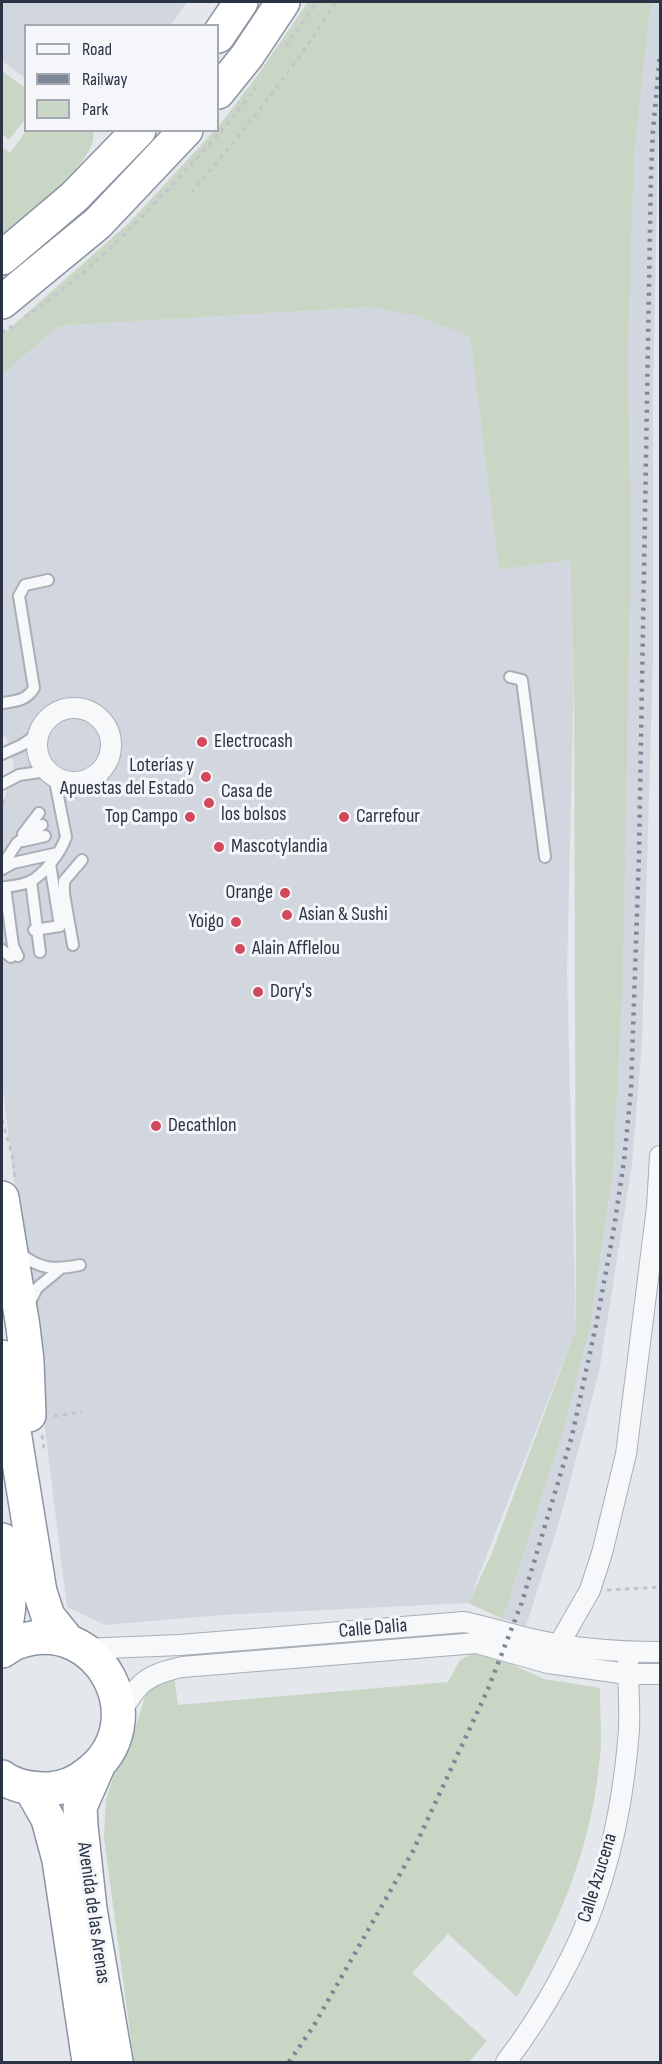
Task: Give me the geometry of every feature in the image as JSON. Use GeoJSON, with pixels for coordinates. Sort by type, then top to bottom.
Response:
{"type":"FeatureCollection","features":[{"type":"Feature","properties":{"kind":"highway"},"geometry":{"type":"LineString","coordinates":[[219,35],[241,2]]}},
{"type":"Feature","properties":{"kind":"highway"},"geometry":{"type":"LineString","coordinates":[[219,91],[247,56],[283,2]]}},
{"type":"Feature","properties":{"kind":"highway"},"geometry":{"type":"LineString","coordinates":[[2,258],[74,197],[137,132]]}},
{"type":"Feature","properties":{"kind":"highway"},"geometry":{"type":"LineString","coordinates":[[2,302],[98,223],[184,132]]}},
{"type":"Feature","properties":{"kind":"highway"},"geometry":{"type":"LineString","coordinates":[[2,1198],[27,1361],[27,1394],[32,1448],[22,1485]]}},
{"type":"Feature","properties":{"kind":"highway"},"geometry":{"type":"LineString","coordinates":[[2,1357],[40,1592],[48,1616],[76,1645],[103,1666],[115,1689],[119,1715],[113,1744],[98,1766],[77,1782],[57,1789],[16,1783]]}},
{"type":"Feature","properties":{"kind":"highway"},"geometry":{"type":"LineString","coordinates":[[2,1540],[10,1594],[2,1637]]}},
{"type":"Feature","properties":{"kind":"highway"},"geometry":{"type":"LineString","coordinates":[[2,1651],[17,1642],[42,1637],[76,1645]]}},
{"type":"Feature","properties":{"kind":"highway","name":"Avenida de las Arenas"},"geometry":{"type":"LineString","coordinates":[[98,1766],[80,1807],[81,1826],[90,1910],[116,2062]]}},
{"type":"Feature","properties":{"kind":"highway","name":"Avenida de las Arenas"},"geometry":{"type":"LineString","coordinates":[[16,1783],[48,1819],[59,1860],[89,2062]]}},
{"type":"Feature","properties":{"kind":"street"},"geometry":{"type":"LineString","coordinates":[[76,708],[93,713],[101,720],[110,738],[108,759],[94,776],[76,782],[66,781],[51,773],[38,753],[39,733],[51,716],[59,711],[76,708]]}},
{"type":"Feature","properties":{"kind":"street"},"geometry":{"type":"LineString","coordinates":[[548,1663],[591,1590],[626,1454],[657,1207],[660,1156]]}},
{"type":"Feature","properties":{"kind":"street","name":"Calle Dalia"},"geometry":{"type":"LineString","coordinates":[[76,1645],[180,1645],[464,1622],[527,1638],[598,1651],[660,1652]]}},
{"type":"Feature","properties":{"kind":"street","name":"Calle Dalia"},"geometry":{"type":"LineString","coordinates":[[119,1715],[135,1687],[161,1671],[182,1667],[477,1643],[548,1663],[628,1674],[660,1674]]}},
{"type":"Feature","properties":{"kind":"street","name":"Calle Azucena"},"geometry":{"type":"LineString","coordinates":[[506,2062],[531,2030],[580,1936],[597,1896],[612,1841],[622,1784],[629,1728],[628,1652]]}},
{"type":"Feature","properties":{"kind":"lane"},"geometry":{"type":"LineString","coordinates":[[2,703],[24,699],[34,688],[19,596],[25,585],[48,580]]}},
{"type":"Feature","properties":{"kind":"lane"},"geometry":{"type":"LineString","coordinates":[[510,677],[522,680],[545,857]]}},
{"type":"Feature","properties":{"kind":"lane"},"geometry":{"type":"LineString","coordinates":[[2,754],[22,745],[39,733]]}},
{"type":"Feature","properties":{"kind":"lane"},"geometry":{"type":"LineString","coordinates":[[2,784],[19,775],[51,773],[66,837],[50,864],[31,881],[5,887],[14,933],[15,956],[2,950]]}},
{"type":"Feature","properties":{"kind":"lane"},"geometry":{"type":"LineString","coordinates":[[2,868],[39,813]]}},
{"type":"Feature","properties":{"kind":"lane"},"geometry":{"type":"LineString","coordinates":[[17,843],[42,825]]}},
{"type":"Feature","properties":{"kind":"lane"},"geometry":{"type":"LineString","coordinates":[[17,843],[45,836]]}},
{"type":"Feature","properties":{"kind":"lane"},"geometry":{"type":"LineString","coordinates":[[2,868],[13,863],[58,853]]}},
{"type":"Feature","properties":{"kind":"lane"},"geometry":{"type":"LineString","coordinates":[[73,945],[64,894],[64,881],[82,860]]}},
{"type":"Feature","properties":{"kind":"lane"},"geometry":{"type":"LineString","coordinates":[[35,928],[60,926],[50,864]]}},
{"type":"Feature","properties":{"kind":"lane"},"geometry":{"type":"LineString","coordinates":[[31,881],[35,928],[40,952]]}},
{"type":"Feature","properties":{"kind":"lane"},"geometry":{"type":"LineString","coordinates":[[9,1237],[18,1251],[38,1265],[60,1269],[80,1265]]}},
{"type":"Feature","properties":{"kind":"lane"},"geometry":{"type":"LineString","coordinates":[[23,1327],[26,1309],[38,1288],[60,1269]]}},
{"type":"Feature","properties":{"kind":"path"},"geometry":{"type":"LineString","coordinates":[[191,194],[241,135],[309,45],[336,2]]}},
{"type":"Feature","properties":{"kind":"path"},"geometry":{"type":"LineString","coordinates":[[51,1417],[82,1412]]}},
{"type":"Feature","properties":{"kind":"path"},"geometry":{"type":"LineString","coordinates":[[591,1590],[660,1587]]}},
{"type":"Feature","properties":{"kind":"shaded area"},"geometry":{"type":"Polygon","coordinates":[[[2,2],[187,2],[172,24],[24,24],[24,77],[2,61],[2,2]]]}},
{"type":"Feature","properties":{"kind":"shaded area"},"geometry":{"type":"Polygon","coordinates":[[[653,2],[660,2],[660,121],[653,392],[653,657],[642,1041],[632,1165],[599,1372],[560,1519],[526,1626],[503,1619],[563,1431],[590,1327],[613,1171],[623,981],[631,548],[628,354],[634,159],[649,18],[653,2]]]}},
{"type":"Feature","properties":{"kind":"shaded area"},"geometry":{"type":"Polygon","coordinates":[[[371,307],[413,315],[470,335],[499,570],[570,560],[574,675],[567,971],[576,1329],[468,1603],[221,1615],[105,1625],[67,1607],[2,1082],[2,807],[14,765],[6,737],[2,737],[2,375],[59,326],[371,307]]]}},
{"type":"Feature","properties":{"kind":"green space"},"geometry":{"type":"Polygon","coordinates":[[[308,2],[653,2],[649,18],[634,159],[628,354],[631,548],[623,981],[613,1171],[590,1327],[563,1431],[503,1619],[468,1603],[491,1555],[576,1329],[574,675],[570,560],[499,570],[470,336],[413,315],[371,307],[59,326],[2,375],[2,335],[129,223],[213,132],[219,132],[219,126],[257,76],[308,2]]]}},
{"type":"Feature","properties":{"kind":"green space"},"geometry":{"type":"Polygon","coordinates":[[[2,71],[24,87],[24,120],[9,140],[2,134],[2,71]]]}},
{"type":"Feature","properties":{"kind":"green space"},"geometry":{"type":"Polygon","coordinates":[[[25,132],[94,132],[92,144],[77,168],[52,194],[2,238],[2,147],[10,153],[25,132]]]}},
{"type":"Feature","properties":{"kind":"green space"},"geometry":{"type":"Polygon","coordinates":[[[477,1652],[491,1655],[544,1679],[600,1688],[601,1743],[598,1778],[584,1844],[549,1936],[517,1997],[448,1934],[412,1973],[487,2041],[469,2062],[134,2062],[104,1838],[106,1800],[115,1771],[132,1739],[146,1693],[157,1681],[174,1675],[178,1705],[448,1682],[460,1660],[477,1652]]]}},
{"type":"Feature","properties":{"kind":"railway"},"geometry":{"type":"LineString","coordinates":[[289,2062],[313,2027],[413,1851],[488,1689],[522,1602],[572,1436],[613,1234],[624,1161],[631,1090],[639,854],[651,174],[660,54]]}},
{"type":"Feature","properties":{"kind":"place","name":"Electrocash"},"geometry":{"type":"Point","coordinates":[202,742]}},
{"type":"Feature","properties":{"kind":"place","name":"Loterías y Apuestas del Estado"},"geometry":{"type":"Point","coordinates":[206,777]}},
{"type":"Feature","properties":{"kind":"place","name":"Casa de los bolsos"},"geometry":{"type":"Point","coordinates":[209,803]}},
{"type":"Feature","properties":{"kind":"place","name":"Top Campo"},"geometry":{"type":"Point","coordinates":[190,817]}},
{"type":"Feature","properties":{"kind":"place","name":"Carrefour"},"geometry":{"type":"Point","coordinates":[344,817]}},
{"type":"Feature","properties":{"kind":"place","name":"Mascotylandia"},"geometry":{"type":"Point","coordinates":[219,847]}},
{"type":"Feature","properties":{"kind":"place","name":"Orange"},"geometry":{"type":"Point","coordinates":[285,893]}},
{"type":"Feature","properties":{"kind":"place","name":"Asian & Sushi"},"geometry":{"type":"Point","coordinates":[287,915]}},
{"type":"Feature","properties":{"kind":"place","name":"Yoigo"},"geometry":{"type":"Point","coordinates":[236,922]}},
{"type":"Feature","properties":{"kind":"place","name":"Alain Afflelou"},"geometry":{"type":"Point","coordinates":[240,949]}},
{"type":"Feature","properties":{"kind":"place","name":"Dory's"},"geometry":{"type":"Point","coordinates":[258,992]}},
{"type":"Feature","properties":{"kind":"place","name":"Decathlon"},"geometry":{"type":"Point","coordinates":[156,1126]}}]}
